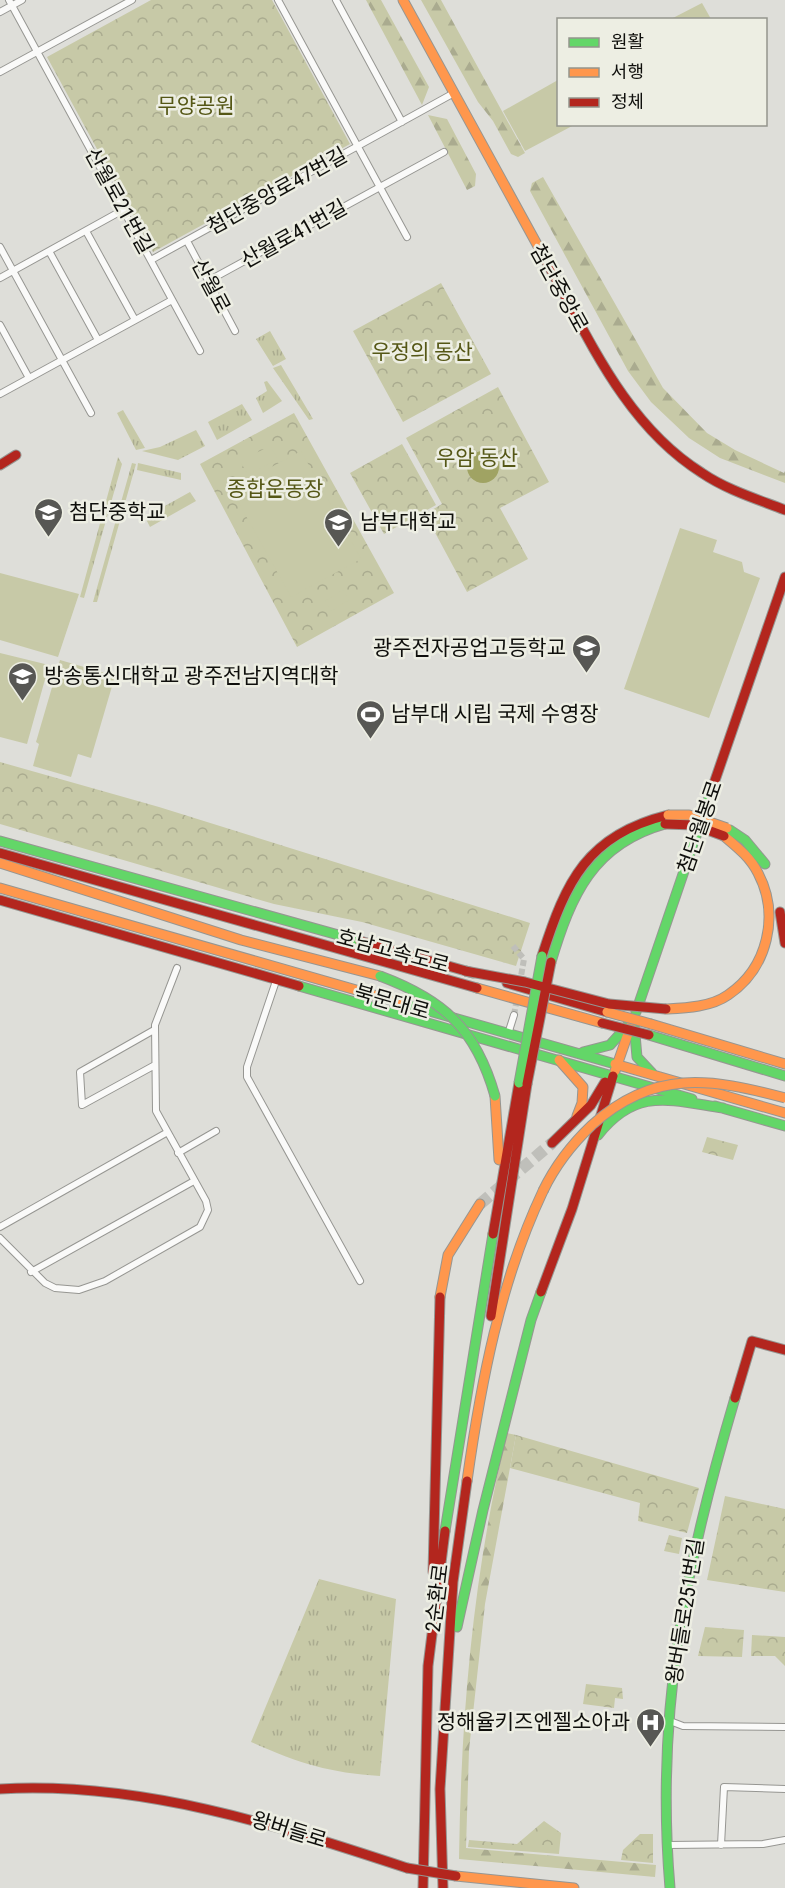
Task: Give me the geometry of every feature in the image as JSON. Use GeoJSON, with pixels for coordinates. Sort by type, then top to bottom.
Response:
{"type":"FeatureCollection","features":[{"type":"Feature","properties":{"kind":"main road","name":"첨단중앙로"},"geometry":{"type":"LineString","coordinates":[[403,0],[620,394],[663,442],[701,473],[785,510]]}},
{"type":"Feature","properties":{"kind":"main road"},"geometry":{"type":"LineString","coordinates":[[0,458],[16,455],[0,465]]}},
{"type":"Feature","properties":{"kind":"main road"},"geometry":{"type":"LineString","coordinates":[[766,503],[785,501]]}},
{"type":"Feature","properties":{"kind":"main road","name":"첨단월봉로"},"geometry":{"type":"LineString","coordinates":[[613,1076],[785,577]]}},
{"type":"Feature","properties":{"kind":"main road"},"geometry":{"type":"LineString","coordinates":[[481,1310],[523,1083],[551,962],[571,901],[593,866],[619,842],[658,825],[694,825],[725,832],[745,840],[765,864],[776,894],[785,943]]}},
{"type":"Feature","properties":{"kind":"main road"},"geometry":{"type":"LineString","coordinates":[[465,971],[525,982],[609,1004],[666,1009],[697,1007],[729,995],[753,973],[770,944],[774,914],[765,879],[725,832]]}},
{"type":"Feature","properties":{"kind":"main road","name":"호남고속도로"},"geometry":{"type":"LineString","coordinates":[[0,841],[465,971],[785,1064]]}},
{"type":"Feature","properties":{"kind":"main road","name":"호남고속도로"},"geometry":{"type":"LineString","coordinates":[[0,853],[649,1035],[785,1076]]}},
{"type":"Feature","properties":{"kind":"main road"},"geometry":{"type":"LineString","coordinates":[[0,863],[242,940],[380,976],[435,1000],[463,1026],[487,1066],[495,1096],[500,1148],[481,1310]]}},
{"type":"Feature","properties":{"kind":"main road","name":"북문대로"},"geometry":{"type":"LineString","coordinates":[[0,888],[785,1113]]}},
{"type":"Feature","properties":{"kind":"main road","name":"북문대로"},"geometry":{"type":"LineString","coordinates":[[0,900],[785,1126]]}},
{"type":"Feature","properties":{"kind":"main road"},"geometry":{"type":"LineString","coordinates":[[568,1051],[595,1052],[608,1047],[620,1037],[635,1014]]}},
{"type":"Feature","properties":{"kind":"main road"},"geometry":{"type":"LineString","coordinates":[[635,1014],[634,1032],[637,1057],[648,1070],[666,1079]]}},
{"type":"Feature","properties":{"kind":"main road"},"geometry":{"type":"LineString","coordinates":[[559,1060],[564,1069],[583,1084],[582,1105],[575,1120]]}},
{"type":"Feature","properties":{"kind":"main road"},"geometry":{"type":"LineString","coordinates":[[552,1143],[599,1095],[605,1082],[613,1076]]}},
{"type":"Feature","properties":{"kind":"main road"},"geometry":{"type":"LineString","coordinates":[[450,1664],[483,1510],[531,1320],[590,1152],[613,1076]]}},
{"type":"Feature","properties":{"kind":"main road"},"geometry":{"type":"LineString","coordinates":[[487,1365],[510,1272],[548,1179],[606,1109],[633,1093],[686,1080],[716,1081],[785,1098]]}},
{"type":"Feature","properties":{"kind":"main road"},"geometry":{"type":"LineString","coordinates":[[487,1365],[487,1346],[523,1083]]}},
{"type":"Feature","properties":{"kind":"main road"},"geometry":{"type":"LineString","coordinates":[[590,1152],[606,1124],[633,1102],[660,1099],[723,1108]]}},
{"type":"Feature","properties":{"kind":"main road"},"geometry":{"type":"LineString","coordinates":[[428,1666],[437,1490],[438,1309],[448,1255],[480,1204]]}},
{"type":"Feature","properties":{"kind":"main road","name":"2순환로"},"geometry":{"type":"LineString","coordinates":[[423,1888],[428,1666],[453,1472],[481,1310]]}},
{"type":"Feature","properties":{"kind":"main road","name":"왕버들로251번길"},"geometry":{"type":"LineString","coordinates":[[670,1888],[666,1775],[672,1685],[685,1584],[701,1517],[752,1341],[785,1350]]}},
{"type":"Feature","properties":{"kind":"main road","name":"2순환로"},"geometry":{"type":"LineString","coordinates":[[443,1888],[440,1789],[450,1664],[453,1582],[470,1459],[487,1365]]}},
{"type":"Feature","properties":{"kind":"main road","name":"왕버들로"},"geometry":{"type":"LineString","coordinates":[[0,1790],[67,1790],[172,1802],[286,1827],[406,1868],[456,1876],[574,1888]]}},
{"type":"Feature","properties":{"kind":"street"},"geometry":{"type":"LineString","coordinates":[[0,12],[10,3],[22,0]]}},
{"type":"Feature","properties":{"kind":"street"},"geometry":{"type":"LineString","coordinates":[[0,72],[132,0]]}},
{"type":"Feature","properties":{"kind":"street"},"geometry":{"type":"LineString","coordinates":[[278,0],[407,237]]}},
{"type":"Feature","properties":{"kind":"street"},"geometry":{"type":"LineString","coordinates":[[336,0],[402,122]]}},
{"type":"Feature","properties":{"kind":"street","name":"산월로21번길"},"geometry":{"type":"LineString","coordinates":[[10,3],[200,351]]}},
{"type":"Feature","properties":{"kind":"street","name":"첨단중앙로47번길"},"geometry":{"type":"LineString","coordinates":[[151,260],[454,93]]}},
{"type":"Feature","properties":{"kind":"street","name":"산월로41번길"},"geometry":{"type":"LineString","coordinates":[[208,281],[444,152]]}},
{"type":"Feature","properties":{"kind":"street"},"geometry":{"type":"LineString","coordinates":[[0,278],[123,210]]}},
{"type":"Feature","properties":{"kind":"street"},"geometry":{"type":"LineString","coordinates":[[86,231],[135,320]]}},
{"type":"Feature","properties":{"kind":"street","name":"산월로"},"geometry":{"type":"LineString","coordinates":[[187,241],[235,331]]}},
{"type":"Feature","properties":{"kind":"street"},"geometry":{"type":"LineString","coordinates":[[0,247],[91,413]]}},
{"type":"Feature","properties":{"kind":"street"},"geometry":{"type":"LineString","coordinates":[[49,251],[98,340]]}},
{"type":"Feature","properties":{"kind":"street"},"geometry":{"type":"LineString","coordinates":[[0,394],[172,300]]}},
{"type":"Feature","properties":{"kind":"street"},"geometry":{"type":"LineString","coordinates":[[0,325],[29,378]]}},
{"type":"Feature","properties":{"kind":"street"},"geometry":{"type":"LineString","coordinates":[[0,1238],[31,1272],[45,1283],[68,1290],[91,1287],[105,1281],[200,1227],[208,1210],[206,1202],[166,1133],[156,1111],[154,1030],[177,968]]}},
{"type":"Feature","properties":{"kind":"street"},"geometry":{"type":"LineString","coordinates":[[276,981],[247,1067],[247,1077],[360,1281]]}},
{"type":"Feature","properties":{"kind":"street"},"geometry":{"type":"LineString","coordinates":[[508,1034],[514,1015]]}},
{"type":"Feature","properties":{"kind":"street"},"geometry":{"type":"LineString","coordinates":[[154,1030],[80,1072],[82,1105],[155,1065]]}},
{"type":"Feature","properties":{"kind":"street"},"geometry":{"type":"LineString","coordinates":[[178,1153],[216,1131]]}},
{"type":"Feature","properties":{"kind":"street"},"geometry":{"type":"LineString","coordinates":[[0,1227],[166,1133]]}},
{"type":"Feature","properties":{"kind":"street"},"geometry":{"type":"LineString","coordinates":[[31,1272],[194,1181]]}},
{"type":"Feature","properties":{"kind":"street"},"geometry":{"type":"LineString","coordinates":[[670,1721],[683,1726],[785,1727]]}},
{"type":"Feature","properties":{"kind":"street"},"geometry":{"type":"LineString","coordinates":[[721,1845],[724,1787],[785,1789]]}},
{"type":"Feature","properties":{"kind":"street"},"geometry":{"type":"LineString","coordinates":[[668,1845],[763,1844],[785,1840]]}},
{"type":"Feature","properties":{"kind":"green space","name":"무양공원"},"geometry":{"type":"Polygon","coordinates":[[[151,0],[272,0],[350,144],[153,252],[47,57],[151,0]]]}},
{"type":"Feature","properties":{"kind":"green space"},"geometry":{"type":"Polygon","coordinates":[[[366,0],[381,0],[429,87],[422,105],[366,0]]]}},
{"type":"Feature","properties":{"kind":"green space"},"geometry":{"type":"Polygon","coordinates":[[[421,0],[441,0],[525,153],[518,157],[511,154],[493,121],[478,102],[421,0]]]}},
{"type":"Feature","properties":{"kind":"green space"},"geometry":{"type":"Polygon","coordinates":[[[702,3],[710,18],[673,18],[702,3]]]}},
{"type":"Feature","properties":{"kind":"green space"},"geometry":{"type":"Polygon","coordinates":[[[557,81],[557,126],[572,126],[525,151],[503,111],[557,81]]]}},
{"type":"Feature","properties":{"kind":"green space"},"geometry":{"type":"Polygon","coordinates":[[[428,115],[447,119],[476,174],[475,186],[467,190],[428,115]]]}},
{"type":"Feature","properties":{"kind":"green space"},"geometry":{"type":"Polygon","coordinates":[[[543,177],[663,388],[707,433],[735,450],[784,473],[785,471],[785,483],[720,458],[689,438],[651,402],[628,371],[530,191],[532,183],[543,177]]]}},
{"type":"Feature","properties":{"kind":"green space","name":"우정의 동산"},"geometry":{"type":"Polygon","coordinates":[[[441,283],[491,374],[403,422],[353,331],[441,283]]]}},
{"type":"Feature","properties":{"kind":"green space"},"geometry":{"type":"Polygon","coordinates":[[[270,331],[286,359],[273,366],[256,339],[270,331]]]}},
{"type":"Feature","properties":{"kind":"green space"},"geometry":{"type":"Polygon","coordinates":[[[281,365],[313,419],[309,420],[273,368],[281,365]]]}},
{"type":"Feature","properties":{"kind":"green space"},"geometry":{"type":"Polygon","coordinates":[[[267,381],[282,401],[263,413],[256,398],[267,391],[264,382],[267,381]]]}},
{"type":"Feature","properties":{"kind":"green space","name":"우암 동산"},"geometry":{"type":"Polygon","coordinates":[[[498,387],[549,482],[500,508],[528,559],[467,592],[425,514],[442,504],[406,438],[498,387]]]}},
{"type":"Feature","properties":{"kind":"green space"},"geometry":{"type":"Polygon","coordinates":[[[242,404],[252,420],[217,440],[208,422],[242,404]]]}},
{"type":"Feature","properties":{"kind":"green space"},"geometry":{"type":"Polygon","coordinates":[[[123,410],[145,448],[136,450],[117,413],[123,410]]]}},
{"type":"Feature","properties":{"kind":"green space","name":"종합운동장"},"geometry":{"type":"Polygon","coordinates":[[[294,413],[394,593],[297,647],[200,464],[294,413]]]}},
{"type":"Feature","properties":{"kind":"green space"},"geometry":{"type":"Polygon","coordinates":[[[196,430],[205,446],[178,460],[142,451],[160,447],[196,430]]]}},
{"type":"Feature","properties":{"kind":"green space"},"geometry":{"type":"Polygon","coordinates":[[[402,444],[436,505],[384,534],[350,473],[402,444]]]}},
{"type":"Feature","properties":{"kind":"green space"},"geometry":{"type":"Polygon","coordinates":[[[270,446],[278,459],[248,475],[240,461],[270,446]]]}},
{"type":"Feature","properties":{"kind":"green space"},"geometry":{"type":"Polygon","coordinates":[[[301,451],[361,559],[291,597],[231,489],[301,451]]]}},
{"type":"Feature","properties":{"kind":"green space"},"geometry":{"type":"Polygon","coordinates":[[[118,457],[122,464],[84,598],[80,597],[118,457]]]}},
{"type":"Feature","properties":{"kind":"green space"},"geometry":{"type":"Polygon","coordinates":[[[132,463],[136,464],[97,602],[93,602],[132,463]]]}},
{"type":"Feature","properties":{"kind":"green space"},"geometry":{"type":"Polygon","coordinates":[[[138,463],[181,473],[181,480],[137,470],[138,463]]]}},
{"type":"Feature","properties":{"kind":"green space"},"geometry":{"type":"Polygon","coordinates":[[[190,492],[196,501],[150,527],[145,517],[190,492]]]}},
{"type":"Feature","properties":{"kind":"green space"},"geometry":{"type":"Polygon","coordinates":[[[680,528],[717,540],[713,552],[742,562],[744,572],[760,578],[709,718],[624,689],[680,528]]]}},
{"type":"Feature","properties":{"kind":"green space"},"geometry":{"type":"Polygon","coordinates":[[[0,573],[79,594],[58,657],[0,640],[0,573]]]}},
{"type":"Feature","properties":{"kind":"green space"},"geometry":{"type":"Polygon","coordinates":[[[343,590],[349,600],[331,611],[325,601],[343,590]]]}},
{"type":"Feature","properties":{"kind":"green space","name":"방송통신대학교 광주전남지역대학"},"geometry":{"type":"Polygon","coordinates":[[[0,653],[49,665],[27,744],[0,737],[0,653]]]}},
{"type":"Feature","properties":{"kind":"green space"},"geometry":{"type":"Polygon","coordinates":[[[60,660],[115,676],[91,758],[78,754],[71,777],[33,766],[39,744],[36,742],[60,660]]]}},
{"type":"Feature","properties":{"kind":"green space"},"geometry":{"type":"Polygon","coordinates":[[[0,762],[159,807],[530,923],[516,966],[362,922],[274,904],[0,824],[0,762]]]}},
{"type":"Feature","properties":{"kind":"green space"},"geometry":{"type":"Polygon","coordinates":[[[707,1137],[738,1145],[733,1160],[702,1152],[707,1137]]]}},
{"type":"Feature","properties":{"kind":"green space"},"geometry":{"type":"Polygon","coordinates":[[[507,1433],[516,1435],[485,1604],[469,1750],[466,1848],[656,1865],[655,1877],[459,1859],[463,1751],[471,1644],[485,1538],[507,1433]]]}},
{"type":"Feature","properties":{"kind":"green space"},"geometry":{"type":"Polygon","coordinates":[[[516,1435],[699,1488],[687,1533],[638,1521],[640,1503],[510,1468],[516,1435]]]}},
{"type":"Feature","properties":{"kind":"green space"},"geometry":{"type":"Polygon","coordinates":[[[725,1496],[785,1509],[785,1592],[707,1580],[725,1496]]]}},
{"type":"Feature","properties":{"kind":"green space"},"geometry":{"type":"Polygon","coordinates":[[[669,1535],[682,1538],[679,1554],[664,1551],[669,1535]]]}},
{"type":"Feature","properties":{"kind":"green space"},"geometry":{"type":"Polygon","coordinates":[[[319,1579],[396,1599],[380,1776],[314,1766],[251,1742],[319,1579]]]}},
{"type":"Feature","properties":{"kind":"green space"},"geometry":{"type":"Polygon","coordinates":[[[705,1627],[744,1630],[742,1657],[698,1656],[705,1627]]]}},
{"type":"Feature","properties":{"kind":"green space"},"geometry":{"type":"Polygon","coordinates":[[[752,1635],[785,1637],[785,1666],[775,1656],[751,1656],[752,1635]]]}},
{"type":"Feature","properties":{"kind":"green space"},"geometry":{"type":"Polygon","coordinates":[[[586,1684],[622,1688],[623,1699],[615,1698],[614,1708],[583,1704],[586,1684]]]}},
{"type":"Feature","properties":{"kind":"green space"},"geometry":{"type":"Polygon","coordinates":[[[544,1821],[561,1833],[559,1854],[468,1847],[469,1840],[517,1844],[544,1821]]]}},
{"type":"Feature","properties":{"kind":"green space"},"geometry":{"type":"Polygon","coordinates":[[[640,1834],[653,1834],[653,1863],[621,1860],[623,1850],[640,1834]]]}},
{"type":"Feature","properties":{"kind":"shaded area"},"geometry":{"type":"Polygon","coordinates":[[[483,451],[494,456],[499,467],[494,478],[483,483],[472,478],[467,467],[472,456],[483,451]]]}},
{"type":"Feature","properties":{"kind":"tunnel"},"geometry":{"type":"LineString","coordinates":[[513,946],[524,959],[520,982]]}},
{"type":"Feature","properties":{"kind":"tunnel"},"geometry":{"type":"LineString","coordinates":[[514,1015],[517,998]]}},
{"type":"Feature","properties":{"kind":"tunnel"},"geometry":{"type":"LineString","coordinates":[[480,1204],[552,1143]]}},
{"type":"Feature","properties":{"kind":"traffic: fast"},"geometry":{"type":"LineString","coordinates":[[636,1012],[711,792]]}},
{"type":"Feature","properties":{"kind":"traffic: fast"},"geometry":{"type":"LineString","coordinates":[[551,962],[567,915],[588,875],[620,845],[640,833],[665,824]]}},
{"type":"Feature","properties":{"kind":"traffic: fast"},"geometry":{"type":"LineString","coordinates":[[730,830],[745,840],[765,864]]}},
{"type":"Feature","properties":{"kind":"traffic: fast"},"geometry":{"type":"LineString","coordinates":[[0,841],[360,941]]}},
{"type":"Feature","properties":{"kind":"traffic: fast"},"geometry":{"type":"LineString","coordinates":[[519,1083],[542,956]]}},
{"type":"Feature","properties":{"kind":"traffic: fast"},"geometry":{"type":"LineString","coordinates":[[380,976],[422,995],[454,1020],[478,1052],[495,1096]]}},
{"type":"Feature","properties":{"kind":"traffic: fast"},"geometry":{"type":"LineString","coordinates":[[299,986],[692,1099]]}},
{"type":"Feature","properties":{"kind":"traffic: fast"},"geometry":{"type":"LineString","coordinates":[[398,1002],[615,1064]]}},
{"type":"Feature","properties":{"kind":"traffic: fast"},"geometry":{"type":"LineString","coordinates":[[634,1023],[637,1057],[652,1073]]}},
{"type":"Feature","properties":{"kind":"traffic: fast"},"geometry":{"type":"LineString","coordinates":[[583,1052],[610,1045],[629,1024]]}},
{"type":"Feature","properties":{"kind":"traffic: fast"},"geometry":{"type":"LineString","coordinates":[[649,1035],[785,1076]]}},
{"type":"Feature","properties":{"kind":"traffic: fast"},"geometry":{"type":"LineString","coordinates":[[598,1135],[626,1109],[640,1103],[670,1100],[723,1108]]}},
{"type":"Feature","properties":{"kind":"traffic: fast"},"geometry":{"type":"LineString","coordinates":[[715,1106],[785,1126]]}},
{"type":"Feature","properties":{"kind":"traffic: fast"},"geometry":{"type":"LineString","coordinates":[[445,1531],[493,1234]]}},
{"type":"Feature","properties":{"kind":"traffic: fast"},"geometry":{"type":"LineString","coordinates":[[457,1627],[483,1510],[531,1320],[541,1292]]}},
{"type":"Feature","properties":{"kind":"traffic: fast"},"geometry":{"type":"LineString","coordinates":[[670,1888],[666,1823],[667,1760],[678,1640],[702,1521],[735,1398]]}},
{"type":"Feature","properties":{"kind":"traffic: slow"},"geometry":{"type":"LineString","coordinates":[[403,0],[545,259]]}},
{"type":"Feature","properties":{"kind":"traffic: slow"},"geometry":{"type":"LineString","coordinates":[[668,815],[689,815],[727,828]]}},
{"type":"Feature","properties":{"kind":"traffic: slow"},"geometry":{"type":"LineString","coordinates":[[666,1009],[690,1007],[721,999],[742,984],[761,956],[769,923],[765,889],[751,862],[724,836]]}},
{"type":"Feature","properties":{"kind":"traffic: slow"},"geometry":{"type":"LineString","coordinates":[[0,863],[241,940],[380,976]]}},
{"type":"Feature","properties":{"kind":"traffic: slow"},"geometry":{"type":"LineString","coordinates":[[0,888],[398,1002]]}},
{"type":"Feature","properties":{"kind":"traffic: slow"},"geometry":{"type":"LineString","coordinates":[[477,988],[602,1023]]}},
{"type":"Feature","properties":{"kind":"traffic: slow"},"geometry":{"type":"LineString","coordinates":[[607,1012],[651,1024]]}},
{"type":"Feature","properties":{"kind":"traffic: slow"},"geometry":{"type":"LineString","coordinates":[[651,1024],[785,1064]]}},
{"type":"Feature","properties":{"kind":"traffic: slow"},"geometry":{"type":"LineString","coordinates":[[615,1071],[631,1025]]}},
{"type":"Feature","properties":{"kind":"traffic: slow"},"geometry":{"type":"LineString","coordinates":[[559,1060],[583,1087],[582,1103],[577,1116]]}},
{"type":"Feature","properties":{"kind":"traffic: slow"},"geometry":{"type":"LineString","coordinates":[[615,1064],[785,1113]]}},
{"type":"Feature","properties":{"kind":"traffic: slow"},"geometry":{"type":"LineString","coordinates":[[543,1191],[559,1164],[585,1132],[615,1107],[638,1094],[684,1083],[707,1083],[785,1098]]}},
{"type":"Feature","properties":{"kind":"traffic: slow"},"geometry":{"type":"LineString","coordinates":[[495,1096],[499,1160]]}},
{"type":"Feature","properties":{"kind":"traffic: slow"},"geometry":{"type":"LineString","coordinates":[[467,1481],[494,1333],[515,1261],[543,1191]]}},
{"type":"Feature","properties":{"kind":"traffic: slow"},"geometry":{"type":"LineString","coordinates":[[440,1297],[448,1255],[480,1204]]}},
{"type":"Feature","properties":{"kind":"traffic: slow"},"geometry":{"type":"LineString","coordinates":[[456,1876],[574,1888]]}},
{"type":"Feature","properties":{"kind":"traffic: jam"},"geometry":{"type":"LineString","coordinates":[[545,259],[610,376],[651,430],[675,453],[712,479],[742,494],[785,510]]}},
{"type":"Feature","properties":{"kind":"traffic: jam"},"geometry":{"type":"LineString","coordinates":[[0,465],[16,455]]}},
{"type":"Feature","properties":{"kind":"traffic: jam"},"geometry":{"type":"LineString","coordinates":[[711,792],[785,577]]}},
{"type":"Feature","properties":{"kind":"traffic: jam"},"geometry":{"type":"LineString","coordinates":[[542,956],[560,905],[584,865],[599,849],[618,835],[640,824],[668,815]]}},
{"type":"Feature","properties":{"kind":"traffic: jam"},"geometry":{"type":"LineString","coordinates":[[665,824],[694,825],[724,836]]}},
{"type":"Feature","properties":{"kind":"traffic: jam"},"geometry":{"type":"LineString","coordinates":[[0,853],[477,988]]}},
{"type":"Feature","properties":{"kind":"traffic: jam"},"geometry":{"type":"LineString","coordinates":[[0,900],[299,986]]}},
{"type":"Feature","properties":{"kind":"traffic: jam"},"geometry":{"type":"LineString","coordinates":[[780,912],[785,943]]}},
{"type":"Feature","properties":{"kind":"traffic: jam"},"geometry":{"type":"LineString","coordinates":[[360,941],[473,973]]}},
{"type":"Feature","properties":{"kind":"traffic: jam"},"geometry":{"type":"LineString","coordinates":[[527,1084],[551,962]]}},
{"type":"Feature","properties":{"kind":"traffic: jam"},"geometry":{"type":"LineString","coordinates":[[465,971],[525,982],[609,1004],[666,1009]]}},
{"type":"Feature","properties":{"kind":"traffic: jam"},"geometry":{"type":"LineString","coordinates":[[507,983],[607,1012]]}},
{"type":"Feature","properties":{"kind":"traffic: jam"},"geometry":{"type":"LineString","coordinates":[[602,1023],[649,1035]]}},
{"type":"Feature","properties":{"kind":"traffic: jam"},"geometry":{"type":"LineString","coordinates":[[541,1292],[572,1209],[613,1076]]}},
{"type":"Feature","properties":{"kind":"traffic: jam"},"geometry":{"type":"LineString","coordinates":[[552,1143],[591,1105],[605,1082]]}},
{"type":"Feature","properties":{"kind":"traffic: jam"},"geometry":{"type":"LineString","coordinates":[[493,1234],[519,1083]]}},
{"type":"Feature","properties":{"kind":"traffic: jam"},"geometry":{"type":"LineString","coordinates":[[491,1316],[527,1084]]}},
{"type":"Feature","properties":{"kind":"traffic: jam"},"geometry":{"type":"LineString","coordinates":[[433,1572],[440,1297]]}},
{"type":"Feature","properties":{"kind":"traffic: jam"},"geometry":{"type":"LineString","coordinates":[[735,1398],[752,1341],[785,1350]]}},
{"type":"Feature","properties":{"kind":"traffic: jam"},"geometry":{"type":"LineString","coordinates":[[443,1888],[440,1789],[453,1582],[467,1481]]}},
{"type":"Feature","properties":{"kind":"traffic: jam"},"geometry":{"type":"LineString","coordinates":[[423,1888],[428,1666],[445,1531]]}},
{"type":"Feature","properties":{"kind":"traffic: jam"},"geometry":{"type":"LineString","coordinates":[[0,1789],[52,1788],[156,1799],[258,1822],[407,1868]]}},
{"type":"Feature","properties":{"kind":"traffic: jam"},"geometry":{"type":"LineString","coordinates":[[407,1868],[456,1876]]}},
{"type":"Feature","properties":{"kind":"place","name":"첨단중학교"},"geometry":{"type":"Point","coordinates":[48,538]}},
{"type":"Feature","properties":{"kind":"place","name":"남부대학교"},"geometry":{"type":"Point","coordinates":[339,548]}},
{"type":"Feature","properties":{"kind":"place","name":"광주전자공업고등학교"},"geometry":{"type":"Point","coordinates":[587,674]}},
{"type":"Feature","properties":{"kind":"place","name":"방송통신대학교 광주전남지역대학"},"geometry":{"type":"Point","coordinates":[23,702]}},
{"type":"Feature","properties":{"kind":"place","name":"남부대 시립 국제 수영장"},"geometry":{"type":"Point","coordinates":[370,740]}},
{"type":"Feature","properties":{"kind":"place","name":"정해율키즈엔젤소아과"},"geometry":{"type":"Point","coordinates":[651,1748]}}]}
